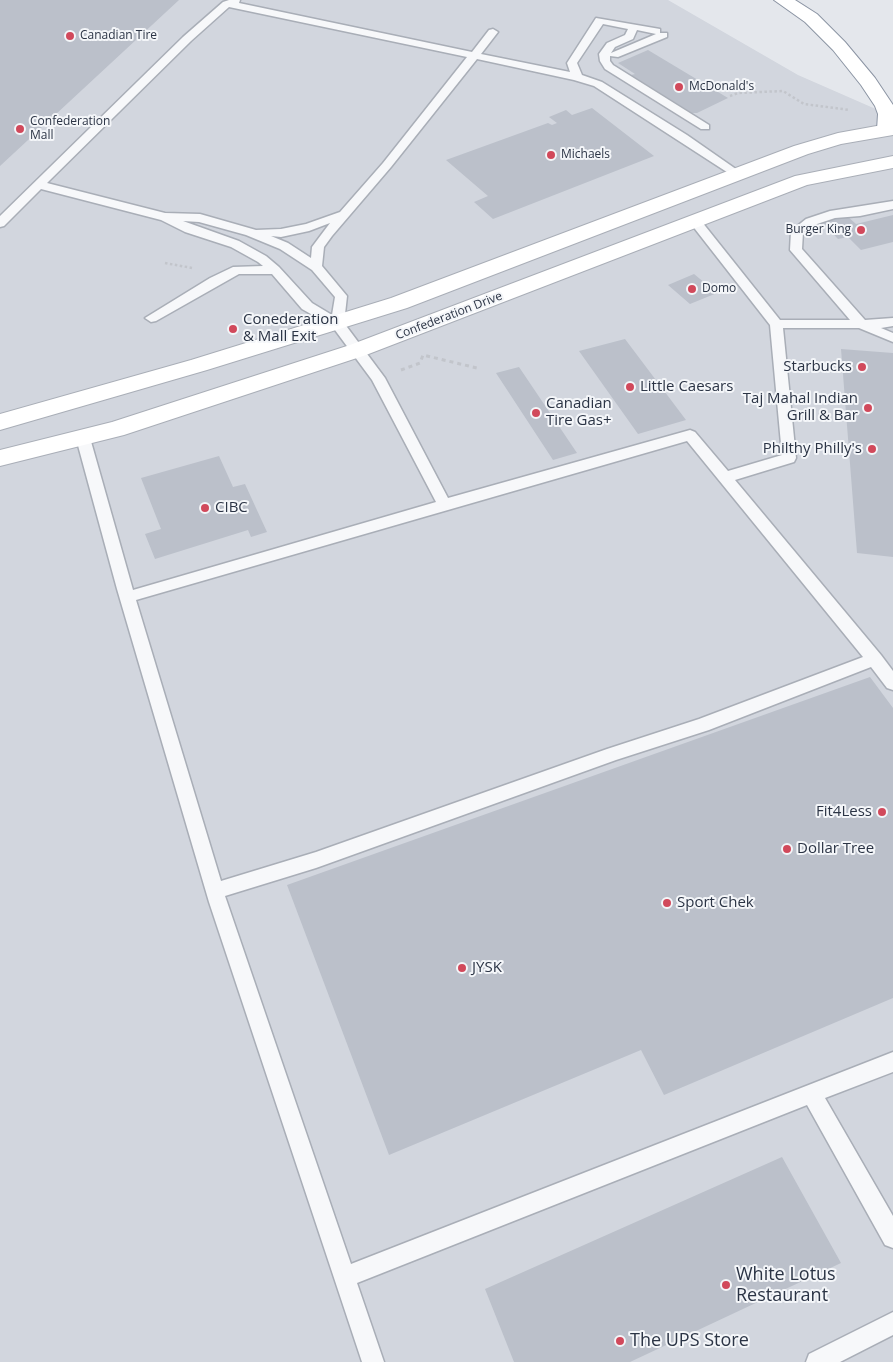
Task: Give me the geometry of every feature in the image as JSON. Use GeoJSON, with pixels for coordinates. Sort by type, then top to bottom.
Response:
{"type":"FeatureCollection","features":[{"type":"Feature","properties":{"kind":"main road"},"geometry":{"type":"LineString","coordinates":[[783,0],[811,18],[839,46],[869,82],[889,124]]}},
{"type":"Feature","properties":{"kind":"main road","name":"Confederation Drive"},"geometry":{"type":"LineString","coordinates":[[0,422],[337,323],[440,288],[801,150],[889,124]]}},
{"type":"Feature","properties":{"kind":"main road","name":"Confederation Drive"},"geometry":{"type":"LineString","coordinates":[[0,458],[83,438],[358,350],[802,180],[893,162]]}},
{"type":"Feature","properties":{"kind":"lane"},"geometry":{"type":"LineString","coordinates":[[0,223],[181,45],[232,2],[577,77],[598,84],[683,137],[737,174]]}},
{"type":"Feature","properties":{"kind":"lane"},"geometry":{"type":"LineString","coordinates":[[577,77],[572,63],[600,20],[660,33],[604,61]]}},
{"type":"Feature","properties":{"kind":"lane"},"geometry":{"type":"LineString","coordinates":[[634,27],[629,37],[611,45],[604,54],[604,61],[609,67],[704,127],[683,137]]}},
{"type":"Feature","properties":{"kind":"lane"},"geometry":{"type":"LineString","coordinates":[[316,267],[318,247],[493,32]]}},
{"type":"Feature","properties":{"kind":"lane"},"geometry":{"type":"LineString","coordinates":[[39,185],[165,217],[189,229],[235,244],[275,270],[307,306],[337,323],[358,350],[378,378],[444,504]]}},
{"type":"Feature","properties":{"kind":"lane"},"geometry":{"type":"LineString","coordinates":[[893,205],[860,212],[834,214],[810,222],[797,231],[796,250],[861,324],[893,338]]}},
{"type":"Feature","properties":{"kind":"lane"},"geometry":{"type":"LineString","coordinates":[[250,232],[281,233],[308,227],[343,214]]}},
{"type":"Feature","properties":{"kind":"lane"},"geometry":{"type":"LineString","coordinates":[[165,217],[200,218],[250,232],[284,246],[316,267],[341,296],[337,323]]}},
{"type":"Feature","properties":{"kind":"lane"},"geometry":{"type":"LineString","coordinates":[[694,220],[776,324],[789,458],[726,477]]}},
{"type":"Feature","properties":{"kind":"lane"},"geometry":{"type":"LineString","coordinates":[[152,318],[214,281],[237,270],[275,270]]}},
{"type":"Feature","properties":{"kind":"lane"},"geometry":{"type":"LineString","coordinates":[[776,324],[893,322]]}},
{"type":"Feature","properties":{"kind":"lane"},"geometry":{"type":"LineString","coordinates":[[128,597],[444,504],[690,435],[893,683]]}},
{"type":"Feature","properties":{"kind":"lane"},"geometry":{"type":"LineString","coordinates":[[83,438],[215,891],[373,1362]]}},
{"type":"Feature","properties":{"kind":"lane"},"geometry":{"type":"LineString","coordinates":[[215,891],[316,860],[613,754],[703,725],[875,660]]}},
{"type":"Feature","properties":{"kind":"lane"},"geometry":{"type":"LineString","coordinates":[[344,1277],[893,1062]]}},
{"type":"Feature","properties":{"kind":"lane"},"geometry":{"type":"LineString","coordinates":[[811,1093],[893,1237]]}},
{"type":"Feature","properties":{"kind":"lane"},"geometry":{"type":"LineString","coordinates":[[818,1362],[893,1323]]}},
{"type":"Feature","properties":{"kind":"path"},"geometry":{"type":"LineString","coordinates":[[730,96],[738,93],[783,91],[804,104],[889,124]]}},
{"type":"Feature","properties":{"kind":"path"},"geometry":{"type":"LineString","coordinates":[[165,263],[197,269]]}},
{"type":"Feature","properties":{"kind":"path"},"geometry":{"type":"LineString","coordinates":[[420,363],[423,355],[476,368]]}},
{"type":"Feature","properties":{"kind":"shaded area"},"geometry":{"type":"Polygon","coordinates":[[[0,0],[668,0],[798,75],[878,110],[893,125],[893,1362],[0,1362],[0,0]]]}},
{"type":"Feature","properties":{"kind":"building","name":"Canadian Tire"},"geometry":{"type":"Polygon","coordinates":[[[0,0],[179,0],[0,166],[0,0]]]}},
{"type":"Feature","properties":{"kind":"building","name":"McDonald's"},"geometry":{"type":"Polygon","coordinates":[[[648,50],[728,98],[697,113],[692,113],[631,75],[635,74],[618,63],[648,50]]]}},
{"type":"Feature","properties":{"kind":"building"},"geometry":{"type":"Polygon","coordinates":[[[592,108],[654,156],[493,219],[474,202],[488,196],[446,160],[548,123],[552,125],[557,123],[549,117],[566,110],[572,115],[592,108]]]}},
{"type":"Feature","properties":{"kind":"building","name":"Burger King"},"geometry":{"type":"Polygon","coordinates":[[[893,215],[893,242],[861,250],[848,237],[838,239],[822,222],[847,216],[856,224],[893,215]]]}},
{"type":"Feature","properties":{"kind":"building","name":"Domo"},"geometry":{"type":"Polygon","coordinates":[[[694,274],[717,293],[690,304],[668,285],[694,274]]]}},
{"type":"Feature","properties":{"kind":"building"},"geometry":{"type":"Polygon","coordinates":[[[625,339],[686,420],[638,434],[579,351],[625,339]]]}},
{"type":"Feature","properties":{"kind":"building"},"geometry":{"type":"Polygon","coordinates":[[[841,349],[893,353],[893,557],[857,553],[841,349]]]}},
{"type":"Feature","properties":{"kind":"building","name":"Canadian Tire Gas+"},"geometry":{"type":"Polygon","coordinates":[[[519,367],[577,453],[553,460],[496,373],[519,367]]]}},
{"type":"Feature","properties":{"kind":"building","name":"CIBC"},"geometry":{"type":"Polygon","coordinates":[[[219,456],[233,487],[245,484],[267,532],[251,537],[248,530],[155,559],[145,534],[161,529],[141,478],[219,456]]]}},
{"type":"Feature","properties":{"kind":"building"},"geometry":{"type":"Polygon","coordinates":[[[870,677],[893,708],[893,998],[664,1095],[641,1050],[389,1155],[287,885],[870,677]]]}},
{"type":"Feature","properties":{"kind":"building"},"geometry":{"type":"Polygon","coordinates":[[[782,1157],[841,1263],[630,1362],[514,1362],[485,1289],[782,1157]]]}},
{"type":"Feature","properties":{"kind":"place","name":"Canadian Tire"},"geometry":{"type":"Point","coordinates":[70,36]}},
{"type":"Feature","properties":{"kind":"place","name":"McDonald's"},"geometry":{"type":"Point","coordinates":[679,87]}},
{"type":"Feature","properties":{"kind":"place","name":"Confederation Mall"},"geometry":{"type":"Point","coordinates":[20,129]}},
{"type":"Feature","properties":{"kind":"place","name":"Michaels"},"geometry":{"type":"Point","coordinates":[551,155]}},
{"type":"Feature","properties":{"kind":"place","name":"Burger King"},"geometry":{"type":"Point","coordinates":[861,230]}},
{"type":"Feature","properties":{"kind":"place","name":"Domo"},"geometry":{"type":"Point","coordinates":[692,289]}},
{"type":"Feature","properties":{"kind":"place","name":"Conederation & Mall Exit"},"geometry":{"type":"Point","coordinates":[233,329]}},
{"type":"Feature","properties":{"kind":"place","name":"Starbucks"},"geometry":{"type":"Point","coordinates":[862,367]}},
{"type":"Feature","properties":{"kind":"place","name":"Little Caesars"},"geometry":{"type":"Point","coordinates":[630,387]}},
{"type":"Feature","properties":{"kind":"place","name":"Taj Mahal Indian Grill & Bar"},"geometry":{"type":"Point","coordinates":[868,408]}},
{"type":"Feature","properties":{"kind":"place","name":"Canadian Tire Gas+"},"geometry":{"type":"Point","coordinates":[536,413]}},
{"type":"Feature","properties":{"kind":"place","name":"Philthy Philly's"},"geometry":{"type":"Point","coordinates":[872,449]}},
{"type":"Feature","properties":{"kind":"place","name":"CIBC"},"geometry":{"type":"Point","coordinates":[205,508]}},
{"type":"Feature","properties":{"kind":"place","name":"Fit4Less"},"geometry":{"type":"Point","coordinates":[882,812]}},
{"type":"Feature","properties":{"kind":"place","name":"Dollar Tree"},"geometry":{"type":"Point","coordinates":[787,849]}},
{"type":"Feature","properties":{"kind":"place","name":"Sport Chek"},"geometry":{"type":"Point","coordinates":[667,903]}},
{"type":"Feature","properties":{"kind":"place","name":"JYSK"},"geometry":{"type":"Point","coordinates":[462,968]}},
{"type":"Feature","properties":{"kind":"place","name":"White Lotus Restaurant"},"geometry":{"type":"Point","coordinates":[726,1285]}},
{"type":"Feature","properties":{"kind":"place","name":"The UPS Store"},"geometry":{"type":"Point","coordinates":[620,1341]}}]}
